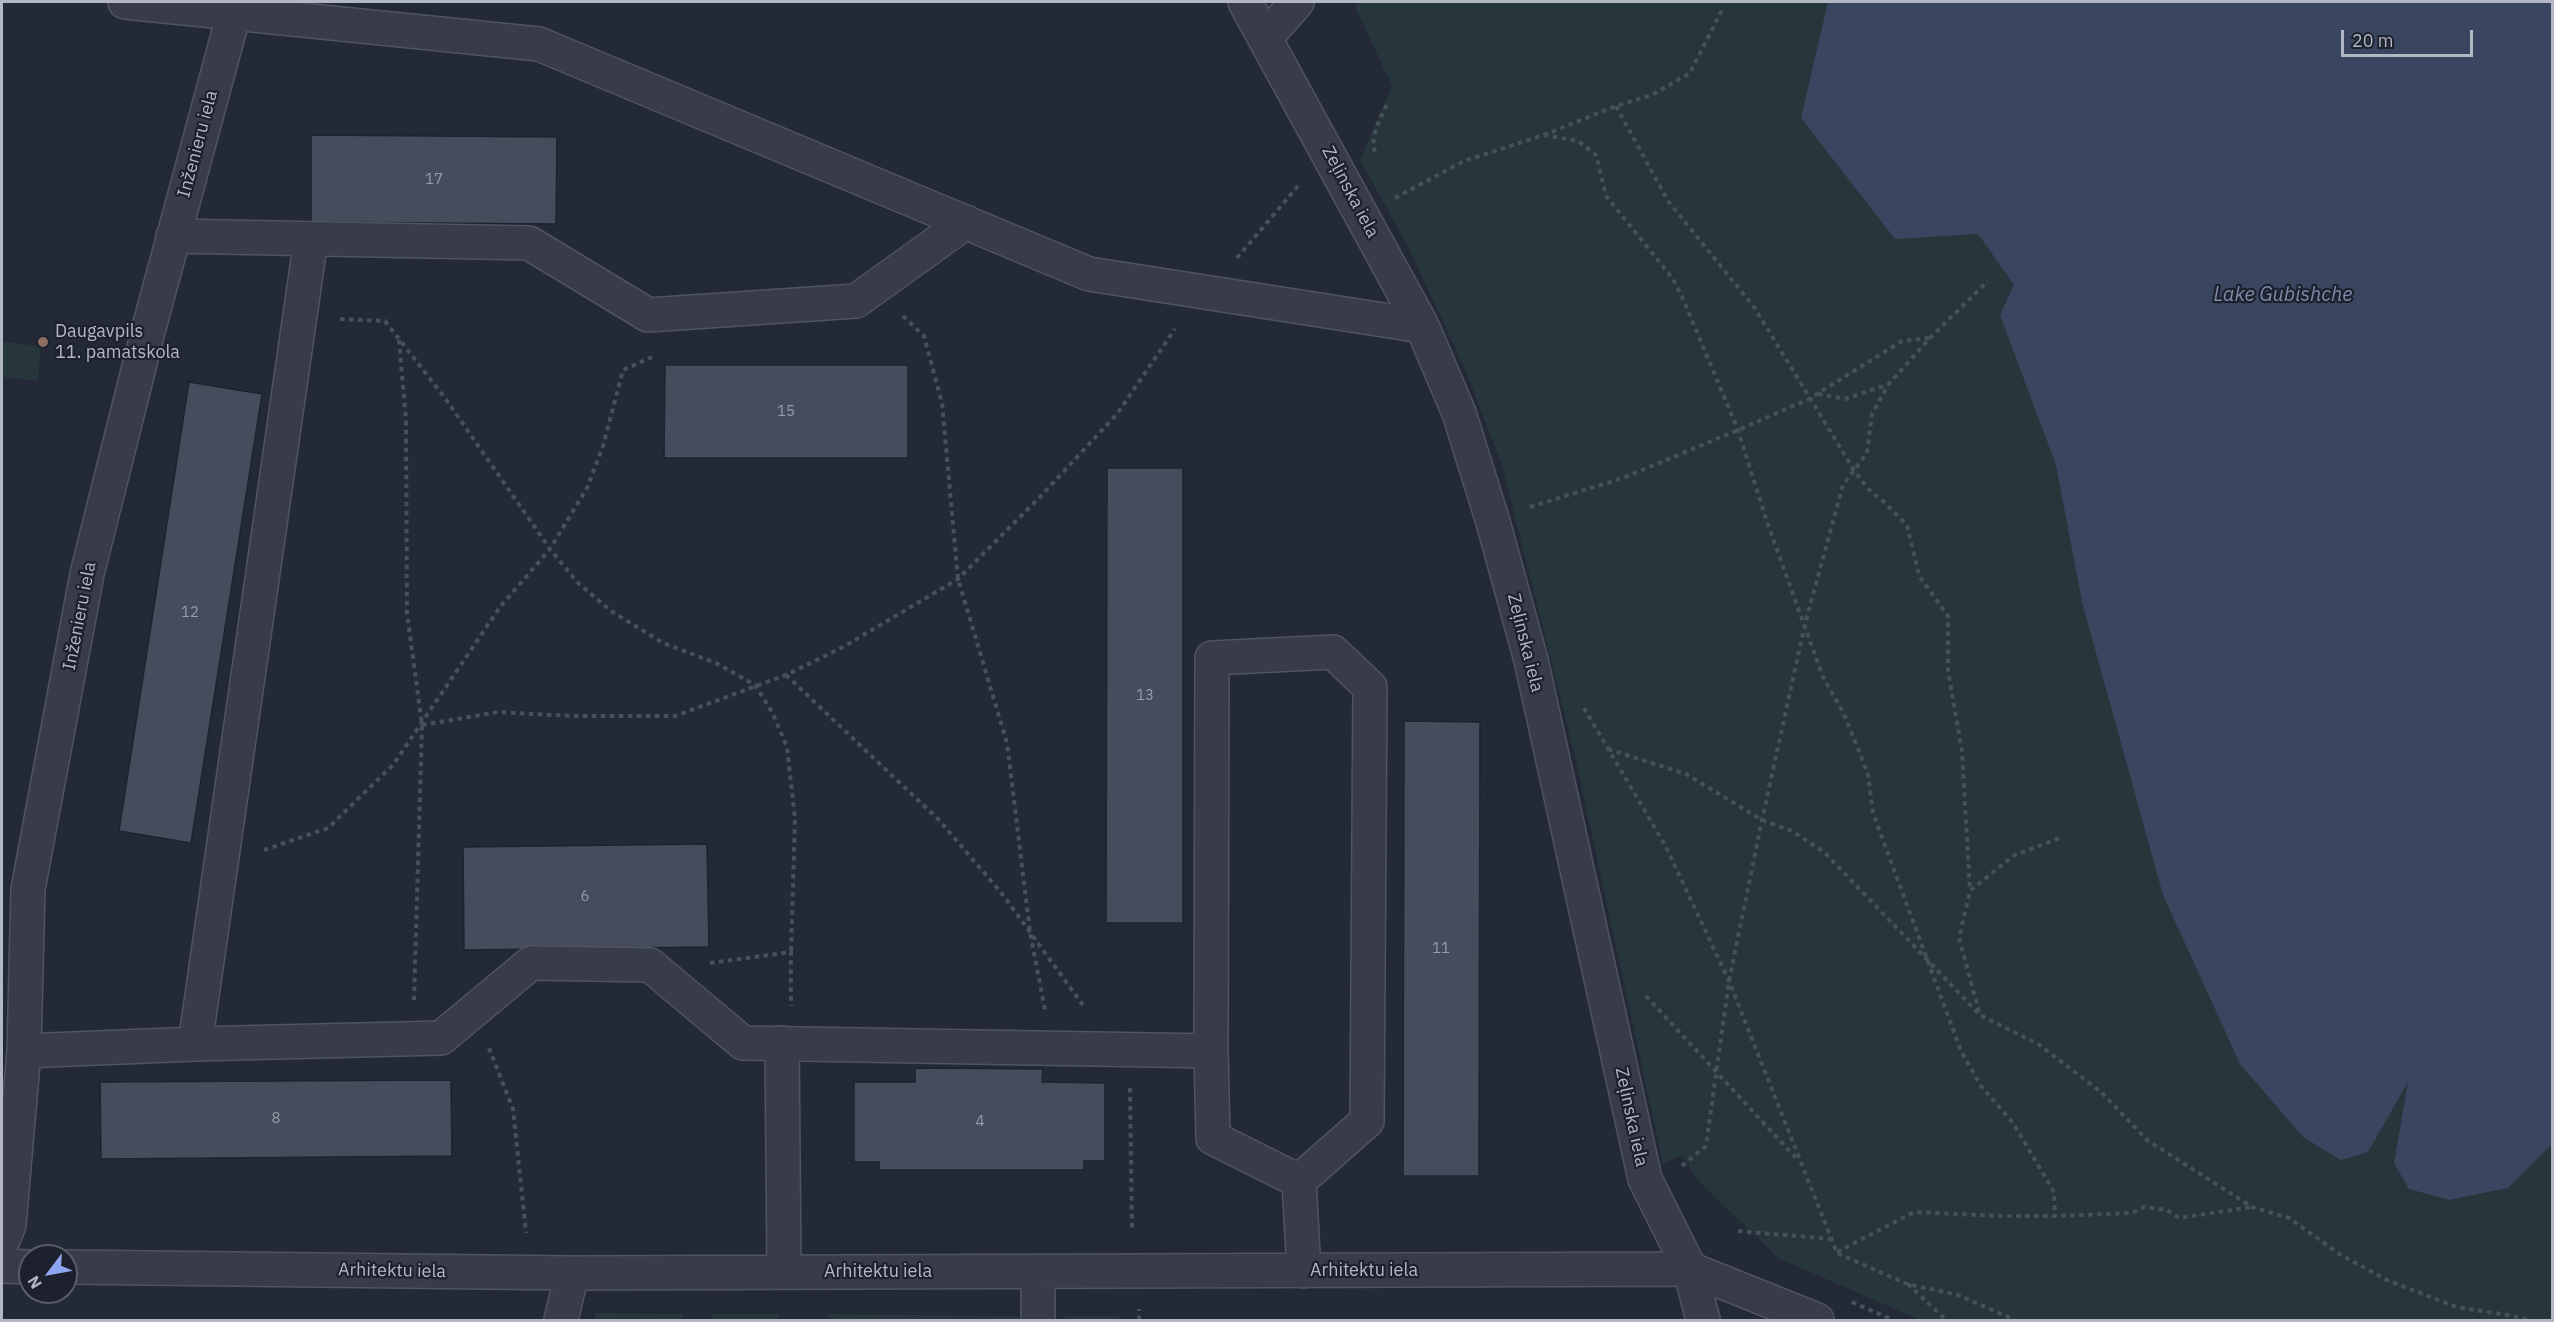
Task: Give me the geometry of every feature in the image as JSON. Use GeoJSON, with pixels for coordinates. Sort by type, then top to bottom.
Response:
{"type":"FeatureCollection","features":[{"type":"Feature","properties":{"kind":"street"},"geometry":{"type":"LineString","coordinates":[[125,2],[235,7],[540,44],[1089,274],[1422,326]]}},
{"type":"Feature","properties":{"kind":"street","name":"Zeļinska iela"},"geometry":{"type":"LineString","coordinates":[[1245,2],[1363,214],[1422,326],[1459,413],[1493,522],[1531,660],[1645,1179],[1690,1269],[1703,1320]]}},
{"type":"Feature","properties":{"kind":"street"},"geometry":{"type":"LineString","coordinates":[[1266,37],[1296,2]]}},
{"type":"Feature","properties":{"kind":"street","name":"Inženieru iela"},"geometry":{"type":"LineString","coordinates":[[2,1242],[9,1225],[24,1051],[30,877],[87,574],[173,236],[235,7]]}},
{"type":"Feature","properties":{"kind":"street"},"geometry":{"type":"LineString","coordinates":[[173,236],[529,243],[648,315],[856,301],[966,222]]}},
{"type":"Feature","properties":{"kind":"street"},"geometry":{"type":"LineString","coordinates":[[195,1044],[311,239]]}},
{"type":"Feature","properties":{"kind":"street"},"geometry":{"type":"LineString","coordinates":[[1333,652],[1370,687],[1367,1121],[1299,1181],[1213,1138],[1211,1051],[1212,658],[1333,652]]}},
{"type":"Feature","properties":{"kind":"street"},"geometry":{"type":"LineString","coordinates":[[24,1051],[441,1038],[531,963],[650,965],[743,1043],[1211,1051]]}},
{"type":"Feature","properties":{"kind":"street"},"geometry":{"type":"LineString","coordinates":[[784,1272],[787,1043]]}},
{"type":"Feature","properties":{"kind":"street"},"geometry":{"type":"LineString","coordinates":[[1299,1181],[1304,1271]]}},
{"type":"Feature","properties":{"kind":"street"},"geometry":{"type":"LineString","coordinates":[[2,1266],[18,1267]]}},
{"type":"Feature","properties":{"kind":"street","name":"Arhitektu iela"},"geometry":{"type":"LineString","coordinates":[[78,1267],[572,1273],[1690,1269]]}},
{"type":"Feature","properties":{"kind":"street"},"geometry":{"type":"LineString","coordinates":[[1690,1269],[1817,1320]]}},
{"type":"Feature","properties":{"kind":"street"},"geometry":{"type":"LineString","coordinates":[[1038,1272],[1038,1320]]}},
{"type":"Feature","properties":{"kind":"street"},"geometry":{"type":"LineString","coordinates":[[561,1320],[572,1273]]}},
{"type":"Feature","properties":{"kind":"path"},"geometry":{"type":"LineString","coordinates":[[1363,214],[1464,160],[1544,135],[1616,106],[1652,95],[1690,73],[1722,10]]}},
{"type":"Feature","properties":{"kind":"path"},"geometry":{"type":"LineString","coordinates":[[1616,106],[1668,201],[1754,307],[1854,470],[1868,489],[1906,525],[1919,576],[1948,616],[1948,670],[1962,751],[1970,891],[1959,938],[1980,1014]]}},
{"type":"Feature","properties":{"kind":"path"},"geometry":{"type":"LineString","coordinates":[[1544,135],[1578,141],[1596,155],[1606,196],[1673,279],[1738,430],[1767,522],[1823,677],[1844,714],[1868,774],[1873,813],[1961,1051],[1981,1086],[2013,1123],[2054,1192],[2055,1216]]}},
{"type":"Feature","properties":{"kind":"path"},"geometry":{"type":"LineString","coordinates":[[422,724],[498,712],[572,716],[675,716],[786,675],[843,647],[958,579],[1039,498],[1117,414],[1201,291],[1222,275],[1298,186]]}},
{"type":"Feature","properties":{"kind":"path"},"geometry":{"type":"LineString","coordinates":[[1677,1170],[1706,1146],[1730,981],[1762,820],[1805,624],[1843,485],[1867,453],[1872,414],[1888,385],[1930,338],[1988,281]]}},
{"type":"Feature","properties":{"kind":"path"},"geometry":{"type":"LineString","coordinates":[[874,288],[924,336],[942,403],[958,579],[1007,743],[1030,932],[1052,1049]]}},
{"type":"Feature","properties":{"kind":"path"},"geometry":{"type":"LineString","coordinates":[[300,315],[385,321],[445,398],[550,549],[577,582],[611,610],[663,643],[716,663],[755,685],[772,711],[786,747],[795,819],[787,1043]]}},
{"type":"Feature","properties":{"kind":"path"},"geometry":{"type":"LineString","coordinates":[[1493,522],[1623,478],[1738,430],[1809,399],[1902,340],[1930,338]]}},
{"type":"Feature","properties":{"kind":"path"},"geometry":{"type":"LineString","coordinates":[[399,340],[406,420],[407,614],[422,724],[412,1039]]}},
{"type":"Feature","properties":{"kind":"path"},"geometry":{"type":"LineString","coordinates":[[222,855],[268,849],[328,828],[393,765],[500,607],[550,549],[587,488],[603,446],[623,370],[648,357],[659,356]]}},
{"type":"Feature","properties":{"kind":"path"},"geometry":{"type":"LineString","coordinates":[[1817,394],[1845,399],[1888,385]]}},
{"type":"Feature","properties":{"kind":"path"},"geometry":{"type":"LineString","coordinates":[[786,675],[939,820],[1003,895],[1122,1050],[1132,1238],[1139,1271]]}},
{"type":"Feature","properties":{"kind":"path"},"geometry":{"type":"LineString","coordinates":[[1580,700],[1665,845],[1730,981],[1837,1253],[1907,1284],[1958,1295],[2015,1320]]}},
{"type":"Feature","properties":{"kind":"path"},"geometry":{"type":"LineString","coordinates":[[1608,749],[1686,774],[1762,820],[1792,831],[1824,852],[1980,1014],[2038,1044],[2101,1092],[2147,1140],[2252,1207],[2289,1218],[2341,1255],[2387,1280],[2456,1307],[2527,1320]]}},
{"type":"Feature","properties":{"kind":"path"},"geometry":{"type":"LineString","coordinates":[[1970,891],[2013,856],[2062,837]]}},
{"type":"Feature","properties":{"kind":"path"},"geometry":{"type":"LineString","coordinates":[[655,970],[791,952]]}},
{"type":"Feature","properties":{"kind":"path"},"geometry":{"type":"LineString","coordinates":[[1640,990],[1799,1160]]}},
{"type":"Feature","properties":{"kind":"path"},"geometry":{"type":"LineString","coordinates":[[474,1011],[513,1109],[527,1237]]}},
{"type":"Feature","properties":{"kind":"path"},"geometry":{"type":"LineString","coordinates":[[1837,1253],[1914,1212],[2055,1216],[2132,1213],[2144,1207],[2167,1210],[2178,1218],[2252,1207]]}},
{"type":"Feature","properties":{"kind":"path"},"geometry":{"type":"LineString","coordinates":[[1738,1231],[1832,1239]]}},
{"type":"Feature","properties":{"kind":"path"},"geometry":{"type":"LineString","coordinates":[[1907,1284],[1946,1320]]}},
{"type":"Feature","properties":{"kind":"path"},"geometry":{"type":"LineString","coordinates":[[1848,1300],[1893,1320]]}},
{"type":"Feature","properties":{"kind":"shaded area"},"geometry":{"type":"Polygon","coordinates":[[[1357,2],[2552,2],[2552,1320],[1920,1320],[1778,1258],[1699,1181],[1681,1155],[1663,1164],[1574,752],[1502,465],[1465,369],[1409,248],[1360,160],[1392,86],[1355,7],[1357,2]],[[1978,234],[2014,285],[2112,396],[1978,234]]]}},
{"type":"Feature","properties":{"kind":"shaded area"},"geometry":{"type":"Polygon","coordinates":[[[2,342],[41,346],[38,381],[2,377],[2,342]]]}},
{"type":"Feature","properties":{"kind":"shaded area"},"geometry":{"type":"Polygon","coordinates":[[[596,1313],[683,1314],[683,1320],[594,1320],[596,1313]]]}},
{"type":"Feature","properties":{"kind":"shaded area"},"geometry":{"type":"Polygon","coordinates":[[[713,1314],[779,1314],[779,1320],[712,1320],[713,1314]]]}},
{"type":"Feature","properties":{"kind":"shaded area"},"geometry":{"type":"Polygon","coordinates":[[[829,1314],[1019,1316],[1019,1320],[828,1320],[829,1314]]]}},
{"type":"Feature","properties":{"kind":"shaded area"},"geometry":{"type":"Polygon","coordinates":[[[1066,1316],[1118,1316],[1122,1320],[1061,1320],[1066,1316]]]}},
{"type":"Feature","properties":{"kind":"water","name":"Lake Gubishche"},"geometry":{"type":"Polygon","coordinates":[[[1828,2],[2552,2],[2552,1144],[2508,1188],[2449,1200],[2409,1189],[2394,1163],[2408,1082],[2368,1152],[2341,1160],[2303,1137],[2240,1064],[2163,895],[2082,602],[2056,465],[2000,315],[2014,285],[1978,234],[1895,239],[1801,118],[1828,2]]]}},
{"type":"Feature","properties":{"kind":"building"},"geometry":{"type":"Polygon","coordinates":[[[311,135],[557,137],[556,224],[311,222],[311,135]]]}},
{"type":"Feature","properties":{"kind":"building"},"geometry":{"type":"Polygon","coordinates":[[[665,365],[908,365],[908,458],[664,458],[665,365]]]}},
{"type":"Feature","properties":{"kind":"building"},"geometry":{"type":"Polygon","coordinates":[[[189,382],[262,394],[191,843],[119,831],[189,382]]]}},
{"type":"Feature","properties":{"kind":"building"},"geometry":{"type":"Polygon","coordinates":[[[1107,468],[1183,468],[1183,923],[1106,923],[1107,468]]]}},
{"type":"Feature","properties":{"kind":"building"},"geometry":{"type":"Polygon","coordinates":[[[1404,721],[1480,722],[1479,1176],[1403,1176],[1404,721]]]}},
{"type":"Feature","properties":{"kind":"building"},"geometry":{"type":"Polygon","coordinates":[[[707,844],[709,947],[464,950],[463,847],[707,844]]]}},
{"type":"Feature","properties":{"kind":"building"},"geometry":{"type":"Polygon","coordinates":[[[915,1068],[1043,1069],[1042,1082],[1105,1083],[1105,1161],[1084,1161],[1084,1170],[879,1170],[879,1162],[854,1162],[854,1082],[915,1082],[915,1068]]]}},
{"type":"Feature","properties":{"kind":"building"},"geometry":{"type":"Polygon","coordinates":[[[451,1080],[452,1156],[101,1159],[100,1082],[451,1080]]]}},
{"type":"Feature","properties":{"kind":"place","name":"Daugavpils 11. pamatskola"},"geometry":{"type":"Point","coordinates":[43,342]}}]}
